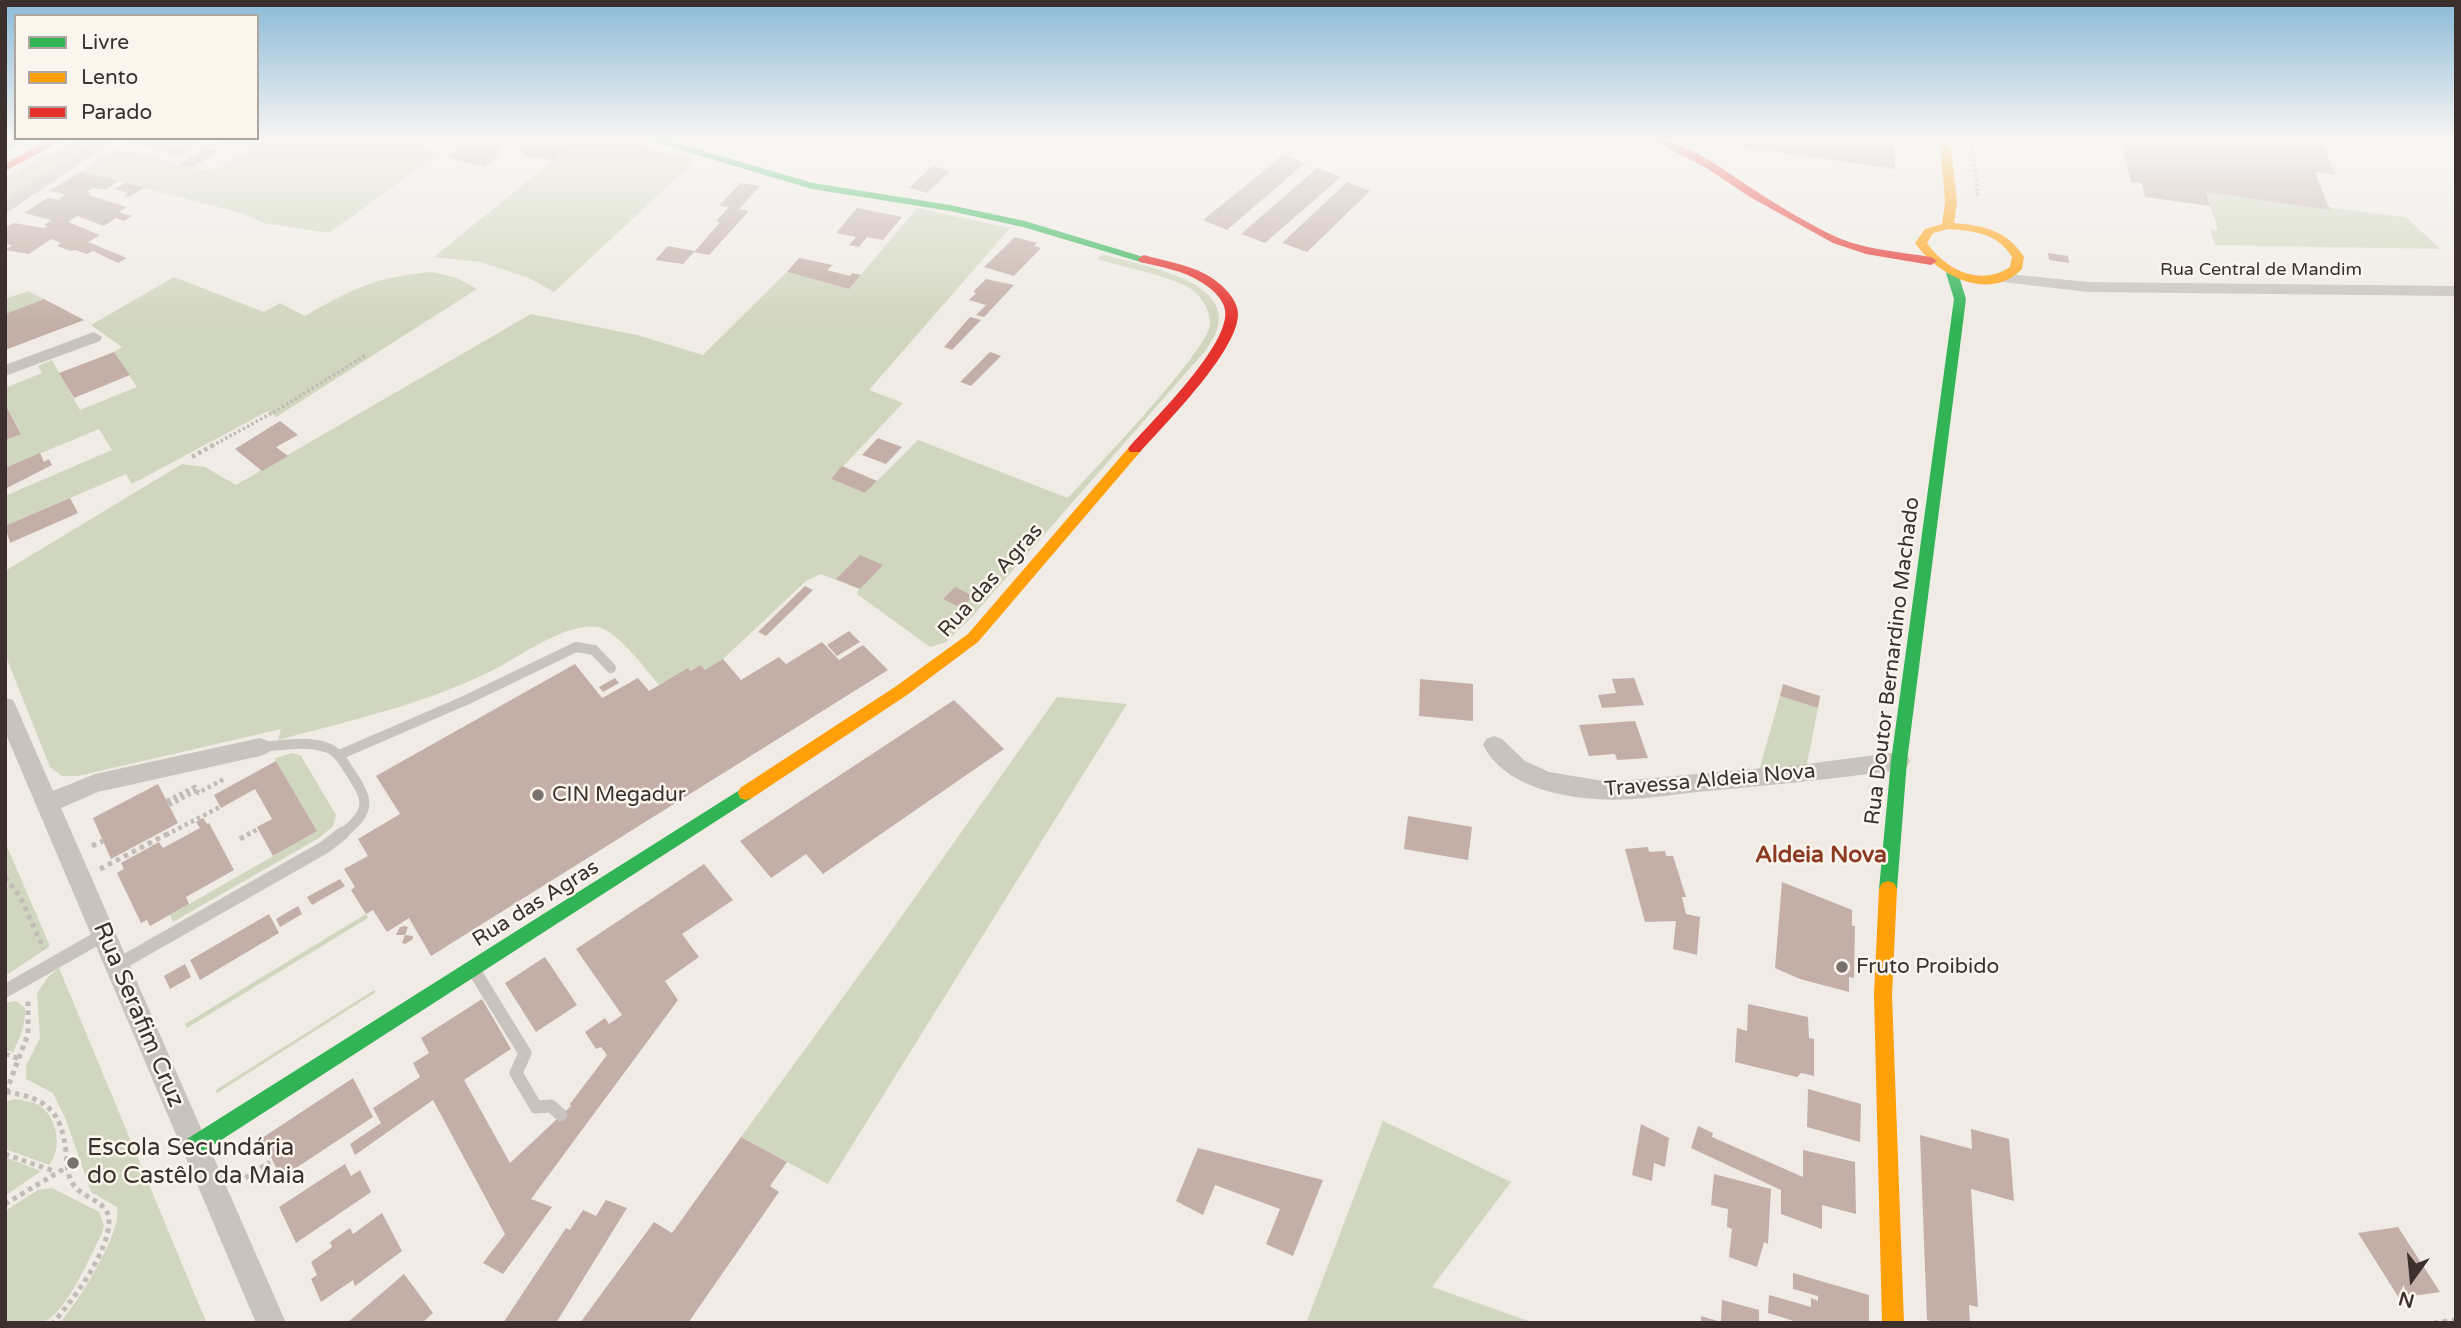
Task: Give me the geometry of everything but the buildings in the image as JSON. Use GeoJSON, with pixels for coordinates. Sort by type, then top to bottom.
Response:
{"type":"FeatureCollection","features":[{"type":"Feature","properties":{"kind":"street","name":"Rua das Agras"},"geometry":{"type":"LineString","coordinates":[[194,1146],[472,967],[656,855],[928,674],[973,638],[1213,358],[1230,334],[1232,311],[1222,290],[1197,274],[1025,224],[906,201]]}},
{"type":"Feature","properties":{"kind":"street"},"geometry":{"type":"LineString","coordinates":[[1765,201],[1837,241],[1866,250],[1931,261],[1952,273],[1993,279]]}},
{"type":"Feature","properties":{"kind":"street"},"geometry":{"type":"LineString","coordinates":[[1948,226],[1951,202]]}},
{"type":"Feature","properties":{"kind":"street"},"geometry":{"type":"LineString","coordinates":[[1951,202],[1980,229],[2007,242],[2019,259],[2018,267],[2011,274],[1993,279],[1960,299]]}},
{"type":"Feature","properties":{"kind":"street"},"geometry":{"type":"LineString","coordinates":[[1885,252],[1921,243],[1928,231],[1948,226],[1980,229]]}},
{"type":"Feature","properties":{"kind":"street"},"geometry":{"type":"LineString","coordinates":[[1921,243],[1931,261]]}},
{"type":"Feature","properties":{"kind":"street","name":"Rua Central de Mandim"},"geometry":{"type":"LineString","coordinates":[[2019,259],[2067,284]]}},
{"type":"Feature","properties":{"kind":"street","name":"Rua Doutor Bernardino Machado"},"geometry":{"type":"LineString","coordinates":[[1893,1323],[1883,995],[1888,883],[1899,761],[1960,299],[1952,273]]}},
{"type":"Feature","properties":{"kind":"street","name":"Rua Central de Mandim"},"geometry":{"type":"LineString","coordinates":[[1993,279],[2137,288],[2456,291]]}},
{"type":"Feature","properties":{"kind":"street"},"geometry":{"type":"LineString","coordinates":[[5,371],[94,337]]}},
{"type":"Feature","properties":{"kind":"street","name":"Rua Serafim Cruz"},"geometry":{"type":"LineString","coordinates":[[5,706],[271,1323]]}},
{"type":"Feature","properties":{"kind":"street","name":"Travessa Aldeia Nova"},"geometry":{"type":"LineString","coordinates":[[1494,745],[1506,762],[1529,776],[1583,790],[1609,791],[1807,773],[1899,761]]}},
{"type":"Feature","properties":{"kind":"street"},"geometry":{"type":"LineString","coordinates":[[47,804],[95,783],[260,747]]}},
{"type":"Feature","properties":{"kind":"lane"},"geometry":{"type":"LineString","coordinates":[[339,755],[464,701],[576,648],[594,650],[611,668]]}},
{"type":"Feature","properties":{"kind":"lane"},"geometry":{"type":"LineString","coordinates":[[116,966],[325,847],[360,820],[365,806],[364,793],[339,755],[327,747],[313,744],[260,747]]}},
{"type":"Feature","properties":{"kind":"lane"},"geometry":{"type":"LineString","coordinates":[[10,988],[104,934]]}},
{"type":"Feature","properties":{"kind":"lane"},"geometry":{"type":"LineString","coordinates":[[472,967],[525,1054],[516,1073],[526,1092],[536,1107],[551,1105],[561,1115]]}},
{"type":"Feature","properties":{"kind":"path"},"geometry":{"type":"LineString","coordinates":[[192,457],[279,409],[366,355]]}},
{"type":"Feature","properties":{"kind":"path"},"geometry":{"type":"LineString","coordinates":[[168,803],[196,788]]}},
{"type":"Feature","properties":{"kind":"path"},"geometry":{"type":"LineString","coordinates":[[81,880],[220,807]]}},
{"type":"Feature","properties":{"kind":"path"},"geometry":{"type":"LineString","coordinates":[[240,839],[258,829]]}},
{"type":"Feature","properties":{"kind":"path"},"geometry":{"type":"LineString","coordinates":[[5,877],[20,897],[50,964]]}},
{"type":"Feature","properties":{"kind":"path"},"geometry":{"type":"LineString","coordinates":[[10,988],[28,997],[32,1025],[6,1092],[35,1097],[52,1109],[66,1144],[68,1167],[75,1188],[103,1207],[110,1218],[107,1236],[80,1288],[53,1323]]}},
{"type":"Feature","properties":{"kind":"path"},"geometry":{"type":"LineString","coordinates":[[5,1054],[20,1059]]}},
{"type":"Feature","properties":{"kind":"path"},"geometry":{"type":"LineString","coordinates":[[5,1154],[57,1173]]}},
{"type":"Feature","properties":{"kind":"path"},"geometry":{"type":"LineString","coordinates":[[243,1180],[268,1163],[272,1173],[277,1170]]}},
{"type":"Feature","properties":{"kind":"path"},"geometry":{"type":"LineString","coordinates":[[5,1204],[68,1167]]}},
{"type":"Feature","properties":{"kind":"path"},"geometry":{"type":"LineString","coordinates":[[2434,1323],[2456,1320]]}},
{"type":"Feature","properties":{"kind":"green space"},"geometry":{"type":"Polygon","coordinates":[[[194,201],[373,201],[329,233],[263,223],[245,214],[194,201]]]}},
{"type":"Feature","properties":{"kind":"green space"},"geometry":{"type":"Polygon","coordinates":[[[503,201],[652,201],[554,292],[529,278],[481,262],[434,257],[503,201]]]}},
{"type":"Feature","properties":{"kind":"green space"},"geometry":{"type":"Polygon","coordinates":[[[2209,201],[2278,201],[2406,217],[2440,249],[2215,245],[2210,229],[2218,230],[2209,201]]]}},
{"type":"Feature","properties":{"kind":"green space"},"geometry":{"type":"Polygon","coordinates":[[[917,208],[1010,228],[869,390],[903,403],[831,479],[865,493],[918,440],[1068,498],[1171,384],[1205,338],[1210,324],[1205,306],[1194,291],[1163,277],[1097,259],[1102,254],[1189,281],[1207,293],[1217,308],[1218,327],[1206,350],[970,619],[946,642],[930,647],[857,594],[859,589],[821,574],[806,581],[723,659],[705,670],[700,665],[659,685],[614,636],[598,627],[586,627],[559,634],[495,669],[443,692],[278,740],[281,729],[78,776],[62,776],[50,767],[5,654],[5,571],[182,464],[205,467],[236,485],[531,314],[637,335],[703,355],[787,272],[849,289],[917,208]]]}},
{"type":"Feature","properties":{"kind":"green space"},"geometry":{"type":"Polygon","coordinates":[[[432,272],[457,278],[477,289],[276,417],[268,411],[132,484],[126,474],[5,526],[5,496],[112,450],[99,429],[5,468],[5,440],[21,433],[5,404],[5,388],[42,373],[38,366],[52,360],[80,410],[137,387],[114,352],[122,347],[91,325],[174,277],[264,312],[280,303],[305,316],[366,285],[395,277],[432,272]]]}},
{"type":"Feature","properties":{"kind":"green space"},"geometry":{"type":"Polygon","coordinates":[[[28,291],[44,299],[5,314],[5,299],[28,291]]]}},
{"type":"Feature","properties":{"kind":"green space"},"geometry":{"type":"Polygon","coordinates":[[[1780,696],[1818,708],[1806,768],[1759,771],[1780,696]]]}},
{"type":"Feature","properties":{"kind":"green space"},"geometry":{"type":"Polygon","coordinates":[[[1057,697],[1127,704],[828,1184],[741,1137],[889,934],[1057,697]]]}},
{"type":"Feature","properties":{"kind":"green space"},"geometry":{"type":"Polygon","coordinates":[[[293,753],[301,756],[336,815],[333,826],[319,838],[173,922],[170,915],[317,831],[275,758],[293,753]]]}},
{"type":"Feature","properties":{"kind":"green space"},"geometry":{"type":"Polygon","coordinates":[[[5,842],[50,946],[5,976],[5,889],[9,885],[5,884],[5,842]]]}},
{"type":"Feature","properties":{"kind":"green space"},"geometry":{"type":"Polygon","coordinates":[[[366,914],[368,918],[187,1028],[185,1024],[366,914]]]}},
{"type":"Feature","properties":{"kind":"green space"},"geometry":{"type":"Polygon","coordinates":[[[59,968],[207,1323],[59,1323],[87,1285],[106,1250],[117,1218],[117,1207],[91,1192],[66,1120],[53,1093],[26,1079],[26,1066],[40,1038],[37,993],[49,976],[59,968]]]}},
{"type":"Feature","properties":{"kind":"green space"},"geometry":{"type":"Polygon","coordinates":[[[374,990],[376,992],[217,1093],[216,1090],[374,990]]]}},
{"type":"Feature","properties":{"kind":"green space"},"geometry":{"type":"Polygon","coordinates":[[[16,1001],[25,1008],[25,1014],[22,1031],[13,1052],[5,1050],[5,1003],[16,1001]]]}},
{"type":"Feature","properties":{"kind":"green space"},"geometry":{"type":"Polygon","coordinates":[[[15,1099],[40,1106],[52,1121],[57,1144],[49,1165],[5,1149],[5,1102],[15,1099]]]}},
{"type":"Feature","properties":{"kind":"green space"},"geometry":{"type":"Polygon","coordinates":[[[1383,1121],[1511,1182],[1432,1287],[1534,1323],[1306,1323],[1383,1121]]]}},
{"type":"Feature","properties":{"kind":"green space"},"geometry":{"type":"Polygon","coordinates":[[[5,1157],[41,1171],[5,1196],[5,1157]]]}},
{"type":"Feature","properties":{"kind":"green space"},"geometry":{"type":"Polygon","coordinates":[[[52,1188],[99,1212],[104,1225],[102,1233],[69,1296],[52,1316],[35,1324],[5,1323],[5,1211],[38,1190],[52,1188]]]}},
{"type":"Feature","properties":{"kind":"traffic: fast"},"geometry":{"type":"LineString","coordinates":[[906,201],[1025,224],[1144,259]]}},
{"type":"Feature","properties":{"kind":"traffic: fast"},"geometry":{"type":"LineString","coordinates":[[1888,889],[1899,761],[1960,299],[1952,273]]}},
{"type":"Feature","properties":{"kind":"traffic: fast"},"geometry":{"type":"LineString","coordinates":[[194,1146],[746,793]]}},
{"type":"Feature","properties":{"kind":"traffic: slow"},"geometry":{"type":"LineString","coordinates":[[1948,226],[1951,201]]}},
{"type":"Feature","properties":{"kind":"traffic: slow"},"geometry":{"type":"LineString","coordinates":[[1948,226],[1978,229],[2006,241],[2018,257],[2016,269],[2005,277],[1992,280],[1964,277],[1951,271],[1929,254],[1921,243],[1929,231],[1948,226]]}},
{"type":"Feature","properties":{"kind":"traffic: slow"},"geometry":{"type":"LineString","coordinates":[[746,793],[901,691],[973,638],[1135,449]]}},
{"type":"Feature","properties":{"kind":"traffic: slow"},"geometry":{"type":"LineString","coordinates":[[1888,889],[1883,995],[1893,1323]]}},
{"type":"Feature","properties":{"kind":"traffic: jam"},"geometry":{"type":"LineString","coordinates":[[1765,201],[1837,241],[1866,250],[1931,261]]}},
{"type":"Feature","properties":{"kind":"traffic: jam"},"geometry":{"type":"LineString","coordinates":[[1135,449],[1209,362],[1230,326],[1232,312],[1213,284],[1184,269],[1144,259]]}},
{"type":"Feature","properties":{"kind":"place","name":"CIN Megadur"},"geometry":{"type":"Point","coordinates":[538,795]}},
{"type":"Feature","properties":{"kind":"place","name":"Fruto Proibido"},"geometry":{"type":"Point","coordinates":[1842,967]}},
{"type":"Feature","properties":{"kind":"place","name":"Escola Secundária do Castêlo da Maia"},"geometry":{"type":"Point","coordinates":[73,1163]}},
{"type":"Feature","properties":{"kind":"district","name":"Aldeia Nova"},"geometry":{"type":"Point","coordinates":[1821,856]}}]}
